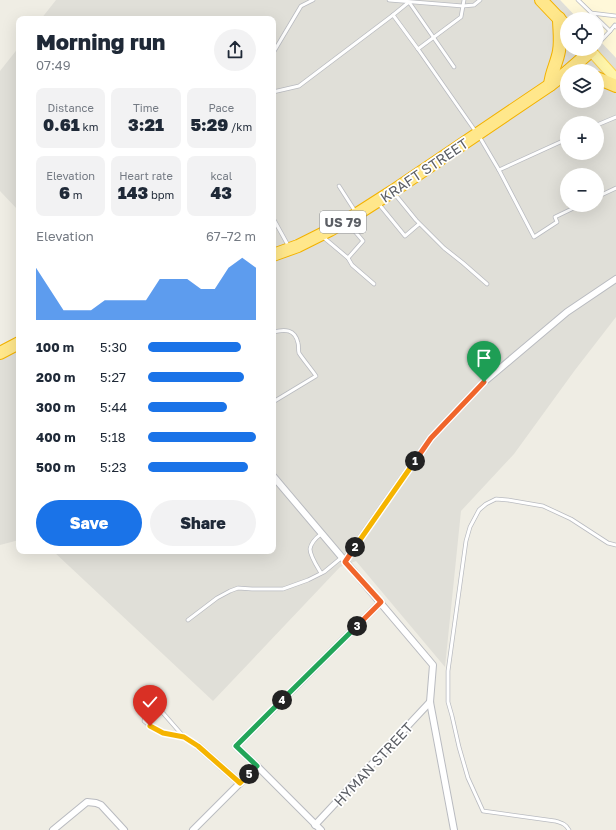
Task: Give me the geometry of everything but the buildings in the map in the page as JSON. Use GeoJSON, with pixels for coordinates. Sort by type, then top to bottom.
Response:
{"type":"FeatureCollection","features":[{"type":"Feature","properties":{"kind":"highway"},"geometry":{"type":"LineString","coordinates":[[541,0],[560,19]]}},
{"type":"Feature","properties":{"kind":"highway"},"geometry":{"type":"LineString","coordinates":[[560,43],[557,61],[550,77],[550,85],[560,83]]}},
{"type":"Feature","properties":{"kind":"highway","name":"KRAFT STREET"},"geometry":{"type":"LineString","coordinates":[[576,64],[584,56]]}},
{"type":"Feature","properties":{"kind":"highway","name":"KRAFT STREET"},"geometry":{"type":"LineString","coordinates":[[276,254],[320,235],[377,202],[560,78]]}},
{"type":"Feature","properties":{"kind":"highway"},"geometry":{"type":"LineString","coordinates":[[604,81],[616,86]]}},
{"type":"Feature","properties":{"kind":"highway"},"geometry":{"type":"LineString","coordinates":[[0,353],[16,345]]}},
{"type":"Feature","properties":{"kind":"main road"},"geometry":{"type":"LineString","coordinates":[[598,56],[616,79]]}},
{"type":"Feature","properties":{"kind":"street"},"geometry":{"type":"LineString","coordinates":[[343,560],[431,438],[479,387],[567,312],[616,279]]}},
{"type":"Feature","properties":{"kind":"street"},"geometry":{"type":"LineString","coordinates":[[276,480],[433,665],[430,702],[454,830]]}},
{"type":"Feature","properties":{"kind":"street"},"geometry":{"type":"LineString","coordinates":[[321,830],[236,746],[381,602]]}},
{"type":"Feature","properties":{"kind":"street","name":"HYMAN STREET"},"geometry":{"type":"LineString","coordinates":[[316,825],[430,702]]}},
{"type":"Feature","properties":{"kind":"street"},"geometry":{"type":"LineString","coordinates":[[198,746],[240,783]]}},
{"type":"Feature","properties":{"kind":"street"},"geometry":{"type":"LineString","coordinates":[[193,830],[257,766]]}},
{"type":"Feature","properties":{"kind":"street"},"geometry":{"type":"LineString","coordinates":[[54,830],[88,802],[101,805],[124,830]]}},
{"type":"Feature","properties":{"kind":"lane"},"geometry":{"type":"LineString","coordinates":[[276,48],[301,6],[312,0]]}},
{"type":"Feature","properties":{"kind":"lane"},"geometry":{"type":"LineString","coordinates":[[389,0],[463,6],[474,5],[480,0]]}},
{"type":"Feature","properties":{"kind":"lane"},"geometry":{"type":"LineString","coordinates":[[418,49],[461,17],[464,0]]}},
{"type":"Feature","properties":{"kind":"lane"},"geometry":{"type":"LineString","coordinates":[[578,0],[590,12]]}},
{"type":"Feature","properties":{"kind":"lane"},"geometry":{"type":"LineString","coordinates":[[276,91],[299,86],[409,2]]}},
{"type":"Feature","properties":{"kind":"lane"},"geometry":{"type":"LineString","coordinates":[[409,2],[454,67]]}},
{"type":"Feature","properties":{"kind":"lane"},"geometry":{"type":"LineString","coordinates":[[393,15],[478,134],[499,170],[534,237],[557,222],[555,217],[565,212]]}},
{"type":"Feature","properties":{"kind":"lane"},"geometry":{"type":"LineString","coordinates":[[604,15],[616,16]]}},
{"type":"Feature","properties":{"kind":"lane"},"geometry":{"type":"LineString","coordinates":[[604,25],[610,31]]}},
{"type":"Feature","properties":{"kind":"lane"},"geometry":{"type":"LineString","coordinates":[[604,37],[616,25]]}},
{"type":"Feature","properties":{"kind":"lane"},"geometry":{"type":"LineString","coordinates":[[604,122],[616,117]]}},
{"type":"Feature","properties":{"kind":"lane"},"geometry":{"type":"LineString","coordinates":[[499,170],[560,142]]}},
{"type":"Feature","properties":{"kind":"lane"},"geometry":{"type":"LineString","coordinates":[[339,186],[357,214]]}},
{"type":"Feature","properties":{"kind":"lane"},"geometry":{"type":"LineString","coordinates":[[604,194],[616,188]]}},
{"type":"Feature","properties":{"kind":"lane"},"geometry":{"type":"LineString","coordinates":[[393,191],[419,224],[444,248],[487,284]]}},
{"type":"Feature","properties":{"kind":"lane"},"geometry":{"type":"LineString","coordinates":[[377,202],[405,236],[419,224]]}},
{"type":"Feature","properties":{"kind":"lane"},"geometry":{"type":"LineString","coordinates":[[346,220],[363,241],[348,258]]}},
{"type":"Feature","properties":{"kind":"lane"},"geometry":{"type":"LineString","coordinates":[[276,224],[290,249]]}},
{"type":"Feature","properties":{"kind":"lane"},"geometry":{"type":"LineString","coordinates":[[320,235],[348,258],[352,265],[374,284]]}},
{"type":"Feature","properties":{"kind":"lane"},"geometry":{"type":"LineString","coordinates":[[276,331],[289,331],[294,335],[298,342],[300,353],[316,376],[276,400]]}},
{"type":"Feature","properties":{"kind":"lane"},"geometry":{"type":"LineString","coordinates":[[569,830],[566,825],[561,823],[483,811],[468,778],[448,702],[448,671],[466,541],[470,527],[479,510],[486,504],[496,499],[543,506],[571,519],[608,543],[616,545]]}},
{"type":"Feature","properties":{"kind":"lane"},"geometry":{"type":"LineString","coordinates":[[321,534],[315,540],[310,549],[312,558],[321,573]]}},
{"type":"Feature","properties":{"kind":"lane"},"geometry":{"type":"LineString","coordinates":[[188,620],[217,598],[230,591],[238,588],[283,588],[308,580],[343,560]]}},
{"type":"Feature","properties":{"kind":"lane"},"geometry":{"type":"LineString","coordinates":[[184,737],[163,733],[150,726],[144,721],[145,715],[152,709],[164,713],[184,737],[198,746]]}},
{"type":"Feature","properties":{"kind":"shaded area"},"geometry":{"type":"Polygon","coordinates":[[[56,0],[560,0],[571,12],[560,12],[560,56],[604,56],[604,45],[616,58],[616,317],[575,370],[514,454],[461,511],[445,667],[356,561],[340,567],[213,701],[56,554],[276,554],[276,16],[43,16],[56,0]]]}},
{"type":"Feature","properties":{"kind":"shaded area"},"geometry":{"type":"Polygon","coordinates":[[[560,0],[616,0],[616,58],[604,45],[604,12],[571,12],[560,0]]]}},
{"type":"Feature","properties":{"kind":"shaded area"},"geometry":{"type":"Polygon","coordinates":[[[16,51],[16,208],[0,191],[0,71],[16,51]]]}},
{"type":"Feature","properties":{"kind":"shaded area"},"geometry":{"type":"Polygon","coordinates":[[[16,339],[16,541],[0,545],[0,347],[16,339]]]}},
{"type":"Feature","properties":{"kind":"route"},"geometry":{"type":"LineString","coordinates":[[150,726],[163,733],[184,737],[198,746],[240,783],[257,766],[236,746],[381,602],[345,562],[431,438],[484,382]]}}]}
